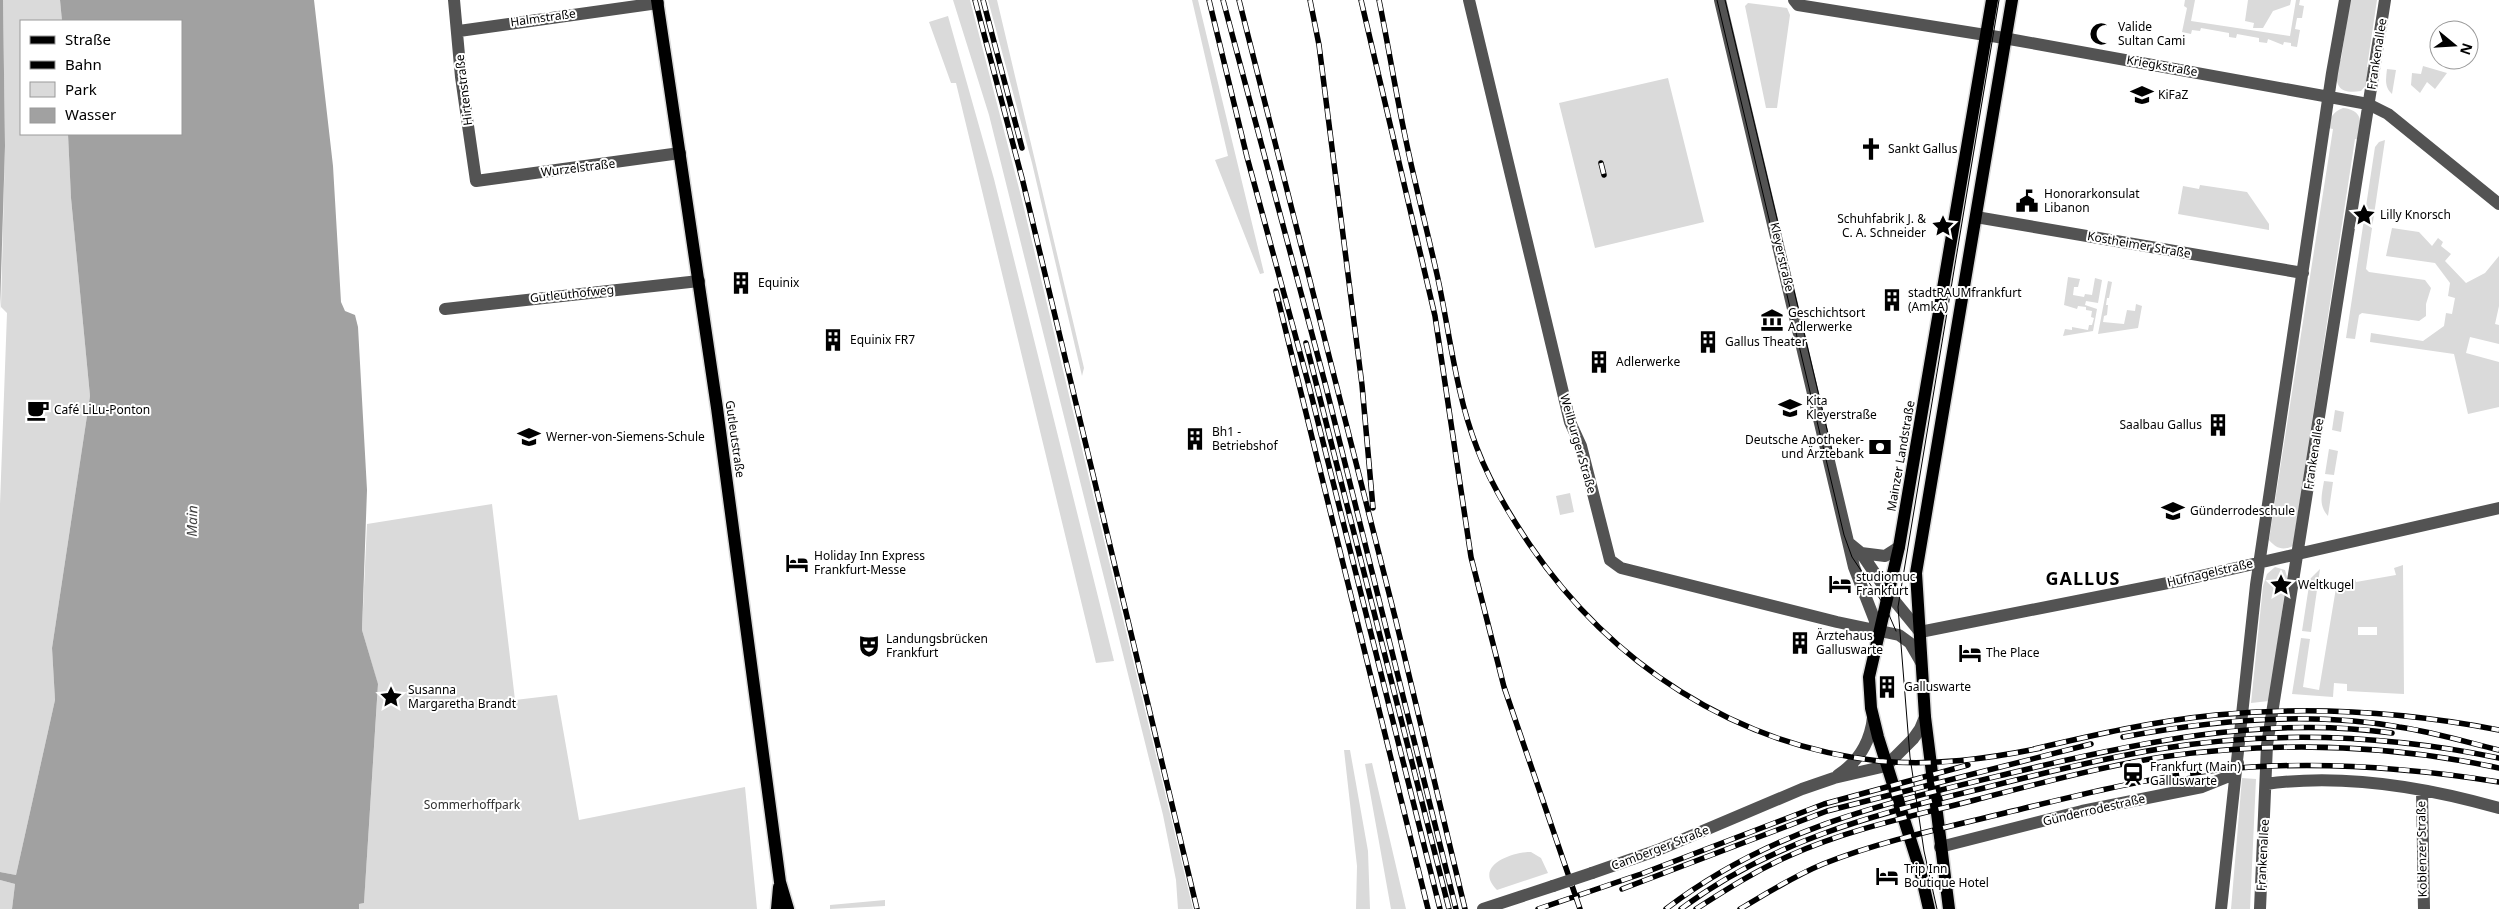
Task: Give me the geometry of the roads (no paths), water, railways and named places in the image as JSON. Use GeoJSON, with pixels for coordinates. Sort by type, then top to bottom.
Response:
{"type":"FeatureCollection","features":[{"type":"Feature","properties":{"kind":"main road","name":"Mainzer Landstraße"},"geometry":{"type":"LineString","coordinates":[[1929,909],[1920,870],[1886,766],[1873,718],[1868,677],[1899,547],[1992,0]]}},
{"type":"Feature","properties":{"kind":"main road"},"geometry":{"type":"LineString","coordinates":[[1949,909],[1925,717],[1916,590],[1917,563],[2012,0]]}},
{"type":"Feature","properties":{"kind":"main road","name":"Gutleutstraße"},"geometry":{"type":"LineString","coordinates":[[657,1],[699,281],[780,882],[788,909]]}},
{"type":"Feature","properties":{"kind":"main road","name":"Gutleutstraße"},"geometry":{"type":"LineString","coordinates":[[777,909],[780,882]]}},
{"type":"Feature","properties":{"kind":"street","name":"Hirtenstraße"},"geometry":{"type":"LineString","coordinates":[[454,0],[459,31],[461,77],[476,181]]}},
{"type":"Feature","properties":{"kind":"street","name":"Weilburger Straße"},"geometry":{"type":"LineString","coordinates":[[1469,0],[1570,422],[1581,446],[1610,560],[1621,568],[1904,637],[1914,647],[1921,662]]}},
{"type":"Feature","properties":{"kind":"street","name":"Kleyerstraße"},"geometry":{"type":"LineString","coordinates":[[1720,0],[1856,574],[1879,631]]}},
{"type":"Feature","properties":{"kind":"street","name":"Kriegkstraße"},"geometry":{"type":"LineString","coordinates":[[1794,0],[1798,5],[2005,38],[2368,104],[2388,114],[2499,204]]}},
{"type":"Feature","properties":{"kind":"street"},"geometry":{"type":"LineString","coordinates":[[2221,909],[2239,761],[2245,674],[2260,562],[2302,273],[2345,0]]}},
{"type":"Feature","properties":{"kind":"street","name":"Frankenallee"},"geometry":{"type":"LineString","coordinates":[[2260,909],[2267,745],[2386,0]]}},
{"type":"Feature","properties":{"kind":"street","name":"Halmstraße"},"geometry":{"type":"LineString","coordinates":[[459,31],[657,1]]}},
{"type":"Feature","properties":{"kind":"street","name":"Wurzelstraße"},"geometry":{"type":"LineString","coordinates":[[476,181],[680,153]]}},
{"type":"Feature","properties":{"kind":"street","name":"Kostheimer Straße"},"geometry":{"type":"LineString","coordinates":[[1976,217],[2302,273]]}},
{"type":"Feature","properties":{"kind":"street","name":"Gutleuthofweg"},"geometry":{"type":"LineString","coordinates":[[445,309],[699,281]]}},
{"type":"Feature","properties":{"kind":"street","name":"Hufnagelstraße"},"geometry":{"type":"LineString","coordinates":[[1920,632],[2183,580],[2499,508]]}},
{"type":"Feature","properties":{"kind":"street"},"geometry":{"type":"LineString","coordinates":[[1850,544],[1861,553],[1889,594],[1920,632]]}},
{"type":"Feature","properties":{"kind":"street"},"geometry":{"type":"LineString","coordinates":[[1861,553],[1885,556],[1899,547]]}},
{"type":"Feature","properties":{"kind":"street"},"geometry":{"type":"LineString","coordinates":[[1886,766],[1913,739],[1925,717]]}},
{"type":"Feature","properties":{"kind":"street","name":"Camberger Straße"},"geometry":{"type":"LineString","coordinates":[[1834,778],[1849,767],[1862,751],[1871,732],[1873,718]]}},
{"type":"Feature","properties":{"kind":"street","name":"Günderrodestraße"},"geometry":{"type":"LineString","coordinates":[[1940,847],[2082,811],[2202,787],[2227,777],[2239,761]]}},
{"type":"Feature","properties":{"kind":"street","name":"Camberger Straße"},"geometry":{"type":"LineString","coordinates":[[1483,909],[1658,850],[1834,778],[1886,766]]}},
{"type":"Feature","properties":{"kind":"street"},"geometry":{"type":"LineString","coordinates":[[2266,784],[2340,782],[2422,790],[2499,808]]}},
{"type":"Feature","properties":{"kind":"street","name":"Koblenzer Straße"},"geometry":{"type":"LineString","coordinates":[[2422,790],[2424,909]]}},
{"type":"Feature","properties":{"kind":"water"},"geometry":{"type":"Polygon","coordinates":[[[0,0],[3,0],[5,146],[0,310],[0,0]]]}},
{"type":"Feature","properties":{"kind":"water","name":"Main"},"geometry":{"type":"Polygon","coordinates":[[[60,0],[314,0],[333,166],[341,302],[345,311],[355,315],[358,327],[367,490],[362,630],[378,684],[364,903],[359,904],[359,909],[12,909],[15,884],[0,880],[0,872],[16,875],[55,700],[52,648],[90,396],[71,198],[68,135],[182,135],[182,20],[62,20],[60,0]]]}},
{"type":"Feature","properties":{"kind":"tram line"},"geometry":{"type":"LineString","coordinates":[[1717,0],[1844,535],[1852,557],[1886,608],[1896,631]]}},
{"type":"Feature","properties":{"kind":"tram line"},"geometry":{"type":"LineString","coordinates":[[1725,0],[1834,459]]}},
{"type":"Feature","properties":{"kind":"tram line"},"geometry":{"type":"LineString","coordinates":[[1937,909],[1924,851],[1910,757],[1898,607],[1999,0]]}},
{"type":"Feature","properties":{"kind":"railway"},"geometry":{"type":"LineString","coordinates":[[975,0],[1023,182],[1197,909]]}},
{"type":"Feature","properties":{"kind":"railway"},"geometry":{"type":"LineString","coordinates":[[983,0],[1022,148]]}},
{"type":"Feature","properties":{"kind":"railway"},"geometry":{"type":"LineString","coordinates":[[1209,0],[1247,157],[1309,386],[1440,909]]}},
{"type":"Feature","properties":{"kind":"railway"},"geometry":{"type":"LineString","coordinates":[[1223,0],[1325,383],[1456,909]]}},
{"type":"Feature","properties":{"kind":"railway"},"geometry":{"type":"LineString","coordinates":[[1239,0],[1396,621],[1465,909]]}},
{"type":"Feature","properties":{"kind":"railway"},"geometry":{"type":"LineString","coordinates":[[1310,0],[1319,45],[1362,385],[1373,508]]}},
{"type":"Feature","properties":{"kind":"railway"},"geometry":{"type":"LineString","coordinates":[[1361,0],[1435,316],[1471,557],[1504,687],[1580,909]]}},
{"type":"Feature","properties":{"kind":"railway"},"geometry":{"type":"LineString","coordinates":[[1379,0],[1408,150],[1438,279],[1459,386],[1470,428],[1482,461],[1500,498],[1530,545],[1562,588],[1598,627],[1638,661],[1681,692],[1727,717],[1775,737],[1826,752],[1879,761],[1920,763],[2001,755],[2041,748]]}},
{"type":"Feature","properties":{"kind":"railway"},"geometry":{"type":"LineString","coordinates":[[1601,163],[1604,175]]}},
{"type":"Feature","properties":{"kind":"railway"},"geometry":{"type":"LineString","coordinates":[[1276,291],[1428,909]]}},
{"type":"Feature","properties":{"kind":"railway"},"geometry":{"type":"LineString","coordinates":[[1306,343],[1449,909]]}},
{"type":"Feature","properties":{"kind":"railway"},"geometry":{"type":"LineString","coordinates":[[2034,749],[2147,725],[2251,712],[2358,712],[2429,719],[2499,730]]}},
{"type":"Feature","properties":{"kind":"railway"},"geometry":{"type":"LineString","coordinates":[[2123,737],[2226,722],[2330,719],[2412,729],[2499,750]]}},
{"type":"Feature","properties":{"kind":"railway"},"geometry":{"type":"LineString","coordinates":[[1666,909],[1706,881],[1747,858],[1789,838],[1874,808],[1964,784],[2153,742],[2200,735],[2296,727],[2344,728],[2392,733]]}},
{"type":"Feature","properties":{"kind":"railway"},"geometry":{"type":"LineString","coordinates":[[1681,909],[1715,886],[1750,866],[1824,833],[1862,820],[1940,799],[2069,767],[2137,753],[2202,743],[2287,737],[2372,740],[2415,744],[2499,758]]}},
{"type":"Feature","properties":{"kind":"railway"},"geometry":{"type":"LineString","coordinates":[[1622,889],[1827,811],[2091,744]]}},
{"type":"Feature","properties":{"kind":"railway"},"geometry":{"type":"LineString","coordinates":[[1696,909],[1766,867],[1791,855],[1836,838],[1882,824],[2045,782],[2138,761],[2204,752],[2289,747],[2373,750],[2415,754],[2499,768]]}},
{"type":"Feature","properties":{"kind":"railway"},"geometry":{"type":"LineString","coordinates":[[1538,909],[1641,874],[1824,804],[1968,765]]}},
{"type":"Feature","properties":{"kind":"railway"},"geometry":{"type":"LineString","coordinates":[[1740,909],[1812,869],[1867,848],[2058,800],[2190,773],[2252,767],[2323,765],[2429,772],[2499,782]]}},
{"type":"Feature","properties":{"kind":"place","name":"Valide Sultan Cami"},"geometry":{"type":"Point","coordinates":[2101,34]}},
{"type":"Feature","properties":{"kind":"place","name":"KiFaZ"},"geometry":{"type":"Point","coordinates":[2142,95]}},
{"type":"Feature","properties":{"kind":"place","name":"Sankt Gallus"},"geometry":{"type":"Point","coordinates":[1871,149]}},
{"type":"Feature","properties":{"kind":"place","name":"Honorarkonsulat Libanon"},"geometry":{"type":"Point","coordinates":[2027,201]}},
{"type":"Feature","properties":{"kind":"place","name":"Lilly Knorsch"},"geometry":{"type":"Point","coordinates":[2364,215]}},
{"type":"Feature","properties":{"kind":"place","name":"Schuhfabrik J. & C. A. Schneider"},"geometry":{"type":"Point","coordinates":[1943,226]}},
{"type":"Feature","properties":{"kind":"place","name":"Equinix"},"geometry":{"type":"Point","coordinates":[741,283]}},
{"type":"Feature","properties":{"kind":"place","name":"stadtRAUMfrankfurt (AmkA)"},"geometry":{"type":"Point","coordinates":[1892,300]}},
{"type":"Feature","properties":{"kind":"place","name":"Geschichtsort Adlerwerke"},"geometry":{"type":"Point","coordinates":[1772,320]}},
{"type":"Feature","properties":{"kind":"place","name":"Equinix FR7"},"geometry":{"type":"Point","coordinates":[833,340]}},
{"type":"Feature","properties":{"kind":"place","name":"Gallus Theater"},"geometry":{"type":"Point","coordinates":[1708,342]}},
{"type":"Feature","properties":{"kind":"place","name":"Adlerwerke"},"geometry":{"type":"Point","coordinates":[1599,362]}},
{"type":"Feature","properties":{"kind":"place","name":"Kita Kleyerstraße"},"geometry":{"type":"Point","coordinates":[1790,408]}},
{"type":"Feature","properties":{"kind":"place","name":"Café LiLu-Ponton"},"geometry":{"type":"Point","coordinates":[38,410]}},
{"type":"Feature","properties":{"kind":"place","name":"Saalbau Gallus"},"geometry":{"type":"Point","coordinates":[2218,425]}},
{"type":"Feature","properties":{"kind":"place","name":"Werner-von-Siemens-Schule"},"geometry":{"type":"Point","coordinates":[529,437]}},
{"type":"Feature","properties":{"kind":"place","name":"Bh1 - Betriebshof"},"geometry":{"type":"Point","coordinates":[1195,439]}},
{"type":"Feature","properties":{"kind":"place","name":"Deutsche Apotheker- und Ärztebank"},"geometry":{"type":"Point","coordinates":[1880,447]}},
{"type":"Feature","properties":{"kind":"place","name":"Günderrodeschule"},"geometry":{"type":"Point","coordinates":[2173,511]}},
{"type":"Feature","properties":{"kind":"place","name":"Holiday Inn Express Frankfurt-Messe"},"geometry":{"type":"Point","coordinates":[797,563]}},
{"type":"Feature","properties":{"kind":"place","name":"studiomuc Frankfurt"},"geometry":{"type":"Point","coordinates":[1840,584]}},
{"type":"Feature","properties":{"kind":"place","name":"Weltkugel"},"geometry":{"type":"Point","coordinates":[2281,585]}},
{"type":"Feature","properties":{"kind":"place","name":"Ärztehaus Galluswarte"},"geometry":{"type":"Point","coordinates":[1800,643]}},
{"type":"Feature","properties":{"kind":"place","name":"Landungsbrücken Frankfurt"},"geometry":{"type":"Point","coordinates":[869,646]}},
{"type":"Feature","properties":{"kind":"place","name":"The Place"},"geometry":{"type":"Point","coordinates":[1970,653]}},
{"type":"Feature","properties":{"kind":"place","name":"Galluswarte"},"geometry":{"type":"Point","coordinates":[1887,687]}},
{"type":"Feature","properties":{"kind":"place","name":"Susanna Margaretha Brandt"},"geometry":{"type":"Point","coordinates":[391,697]}},
{"type":"Feature","properties":{"kind":"place","name":"Frankfurt (Main) Galluswarte"},"geometry":{"type":"Point","coordinates":[2133,774]}},
{"type":"Feature","properties":{"kind":"place","name":"Trip Inn Boutique Hotel"},"geometry":{"type":"Point","coordinates":[1887,876]}},
{"type":"Feature","properties":{"kind":"district","name":"GALLUS"},"geometry":{"type":"Point","coordinates":[2083,579]}},
{"type":"Feature","properties":{"kind":"park label","name":"Sommerhoffpark"},"geometry":{"type":"Point","coordinates":[472,805]}}]}
